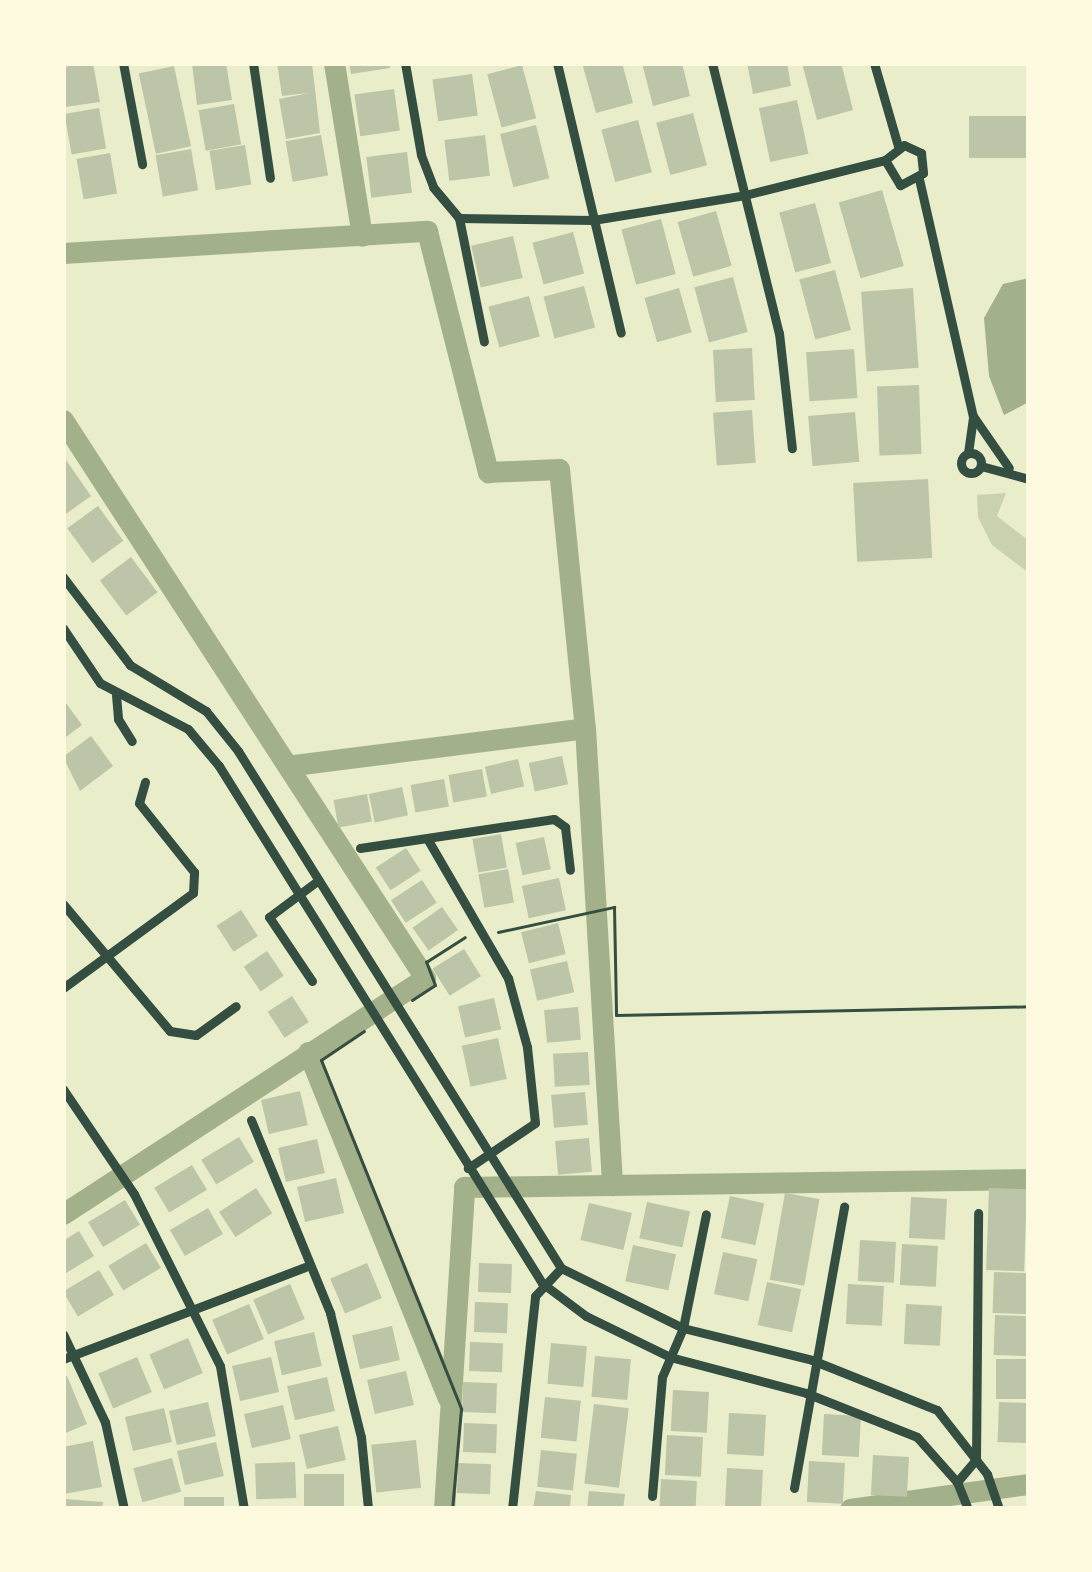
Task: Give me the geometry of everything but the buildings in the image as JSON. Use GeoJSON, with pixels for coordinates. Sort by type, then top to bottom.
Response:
{"type":"FeatureCollection","features":[{"type":"Feature","properties":{"kind":"street"},"geometry":{"type":"LineString","coordinates":[[123,63],[142,164]]}},
{"type":"Feature","properties":{"kind":"street"},"geometry":{"type":"LineString","coordinates":[[253,63],[269,178]]}},
{"type":"Feature","properties":{"kind":"street"},"geometry":{"type":"LineString","coordinates":[[405,63],[421,155],[433,188],[459,218],[484,342]]}},
{"type":"Feature","properties":{"kind":"street"},"geometry":{"type":"LineString","coordinates":[[556,63],[621,333]]}},
{"type":"Feature","properties":{"kind":"street"},"geometry":{"type":"LineString","coordinates":[[712,63],[779,334],[792,448]]}},
{"type":"Feature","properties":{"kind":"street"},"geometry":{"type":"LineString","coordinates":[[874,63],[898,146]]}},
{"type":"Feature","properties":{"kind":"street"},"geometry":{"type":"LineString","coordinates":[[459,218],[593,220],[745,195],[885,160],[898,146]]}},
{"type":"Feature","properties":{"kind":"street"},"geometry":{"type":"LineString","coordinates":[[898,146],[921,153],[919,179],[973,416],[964,470],[1009,468],[1029,479]]}},
{"type":"Feature","properties":{"kind":"street"},"geometry":{"type":"LineString","coordinates":[[885,160],[894,182],[919,179]]}},
{"type":"Feature","properties":{"kind":"street"},"geometry":{"type":"LineString","coordinates":[[973,416],[1009,468]]}},
{"type":"Feature","properties":{"kind":"street"},"geometry":{"type":"LineString","coordinates":[[968,453],[981,466]]}},
{"type":"Feature","properties":{"kind":"street"},"geometry":{"type":"LineString","coordinates":[[63,577],[130,665],[206,711],[561,1268],[683,1328],[812,1360],[937,1410],[987,1474],[999,1509]]}},
{"type":"Feature","properties":{"kind":"street"},"geometry":{"type":"LineString","coordinates":[[63,628],[116,695],[118,719],[132,741]]}},
{"type":"Feature","properties":{"kind":"street"},"geometry":{"type":"LineString","coordinates":[[116,695],[145,700],[188,728],[542,1283],[586,1316],[670,1357],[806,1393],[917,1437],[957,1483],[968,1509]]}},
{"type":"Feature","properties":{"kind":"street"},"geometry":{"type":"LineString","coordinates":[[63,988],[194,892],[197,881],[139,803],[145,782]]}},
{"type":"Feature","properties":{"kind":"street"},"geometry":{"type":"LineString","coordinates":[[360,848],[554,819],[565,827],[570,870]]}},
{"type":"Feature","properties":{"kind":"street"},"geometry":{"type":"LineString","coordinates":[[428,840],[508,978],[527,1047],[535,1123],[468,1168]]}},
{"type":"Feature","properties":{"kind":"street"},"geometry":{"type":"LineString","coordinates":[[312,981],[269,917],[316,882]]}},
{"type":"Feature","properties":{"kind":"street"},"geometry":{"type":"LineString","coordinates":[[63,904],[106,957],[184,1038],[236,1006]]}},
{"type":"Feature","properties":{"kind":"street"},"geometry":{"type":"LineString","coordinates":[[63,1089],[134,1194],[229,1392],[244,1509]]}},
{"type":"Feature","properties":{"kind":"street"},"geometry":{"type":"LineString","coordinates":[[250,1120],[344,1361],[368,1509]]}},
{"type":"Feature","properties":{"kind":"street"},"geometry":{"type":"LineString","coordinates":[[794,1488],[806,1393],[844,1206]]}},
{"type":"Feature","properties":{"kind":"street"},"geometry":{"type":"LineString","coordinates":[[957,1483],[976,1459],[978,1213]]}},
{"type":"Feature","properties":{"kind":"street"},"geometry":{"type":"LineString","coordinates":[[652,1496],[670,1357],[683,1328],[706,1214]]}},
{"type":"Feature","properties":{"kind":"street"},"geometry":{"type":"LineString","coordinates":[[68,1358],[305,1267]]}},
{"type":"Feature","properties":{"kind":"street"},"geometry":{"type":"LineString","coordinates":[[512,1509],[542,1283],[561,1268]]}},
{"type":"Feature","properties":{"kind":"street"},"geometry":{"type":"LineString","coordinates":[[63,1334],[68,1358],[105,1422],[124,1509]]}},
{"type":"Feature","properties":{"kind":"path"},"geometry":{"type":"LineString","coordinates":[[500,932],[614,907],[616,1015],[1029,1006]]}},
{"type":"Feature","properties":{"kind":"path"},"geometry":{"type":"LineString","coordinates":[[397,1010],[435,985],[426,962],[471,933]]}},
{"type":"Feature","properties":{"kind":"path"},"geometry":{"type":"LineString","coordinates":[[378,1022],[321,1060],[461,1408],[452,1509]]}},
{"type":"Feature","properties":{"kind":"shaded area"},"geometry":{"type":"Polygon","coordinates":[[[1029,278],[1029,402],[1004,415],[989,376],[984,318],[1003,284],[1029,278]]]}},
{"type":"Feature","properties":{"kind":"shaded area"},"geometry":{"type":"Polygon","coordinates":[[[1006,493],[997,516],[1029,541],[1029,573],[992,545],[978,517],[977,495],[1006,493]]]}},
{"type":"Feature","properties":{"kind":"waterway"},"geometry":{"type":"LineString","coordinates":[[334,63],[362,236]]}},
{"type":"Feature","properties":{"kind":"waterway"},"geometry":{"type":"LineString","coordinates":[[63,253],[427,231],[488,472],[559,469],[585,728],[612,1185]]}},
{"type":"Feature","properties":{"kind":"waterway"},"geometry":{"type":"LineString","coordinates":[[63,420],[425,978],[63,1214]]}},
{"type":"Feature","properties":{"kind":"waterway"},"geometry":{"type":"LineString","coordinates":[[294,765],[585,728]]}},
{"type":"Feature","properties":{"kind":"waterway"},"geometry":{"type":"LineString","coordinates":[[308,1052],[448,1398]]}},
{"type":"Feature","properties":{"kind":"waterway"},"geometry":{"type":"LineString","coordinates":[[444,1509],[464,1187],[1029,1179]]}},
{"type":"Feature","properties":{"kind":"waterway"},"geometry":{"type":"LineString","coordinates":[[850,1509],[1029,1484]]}}]}
